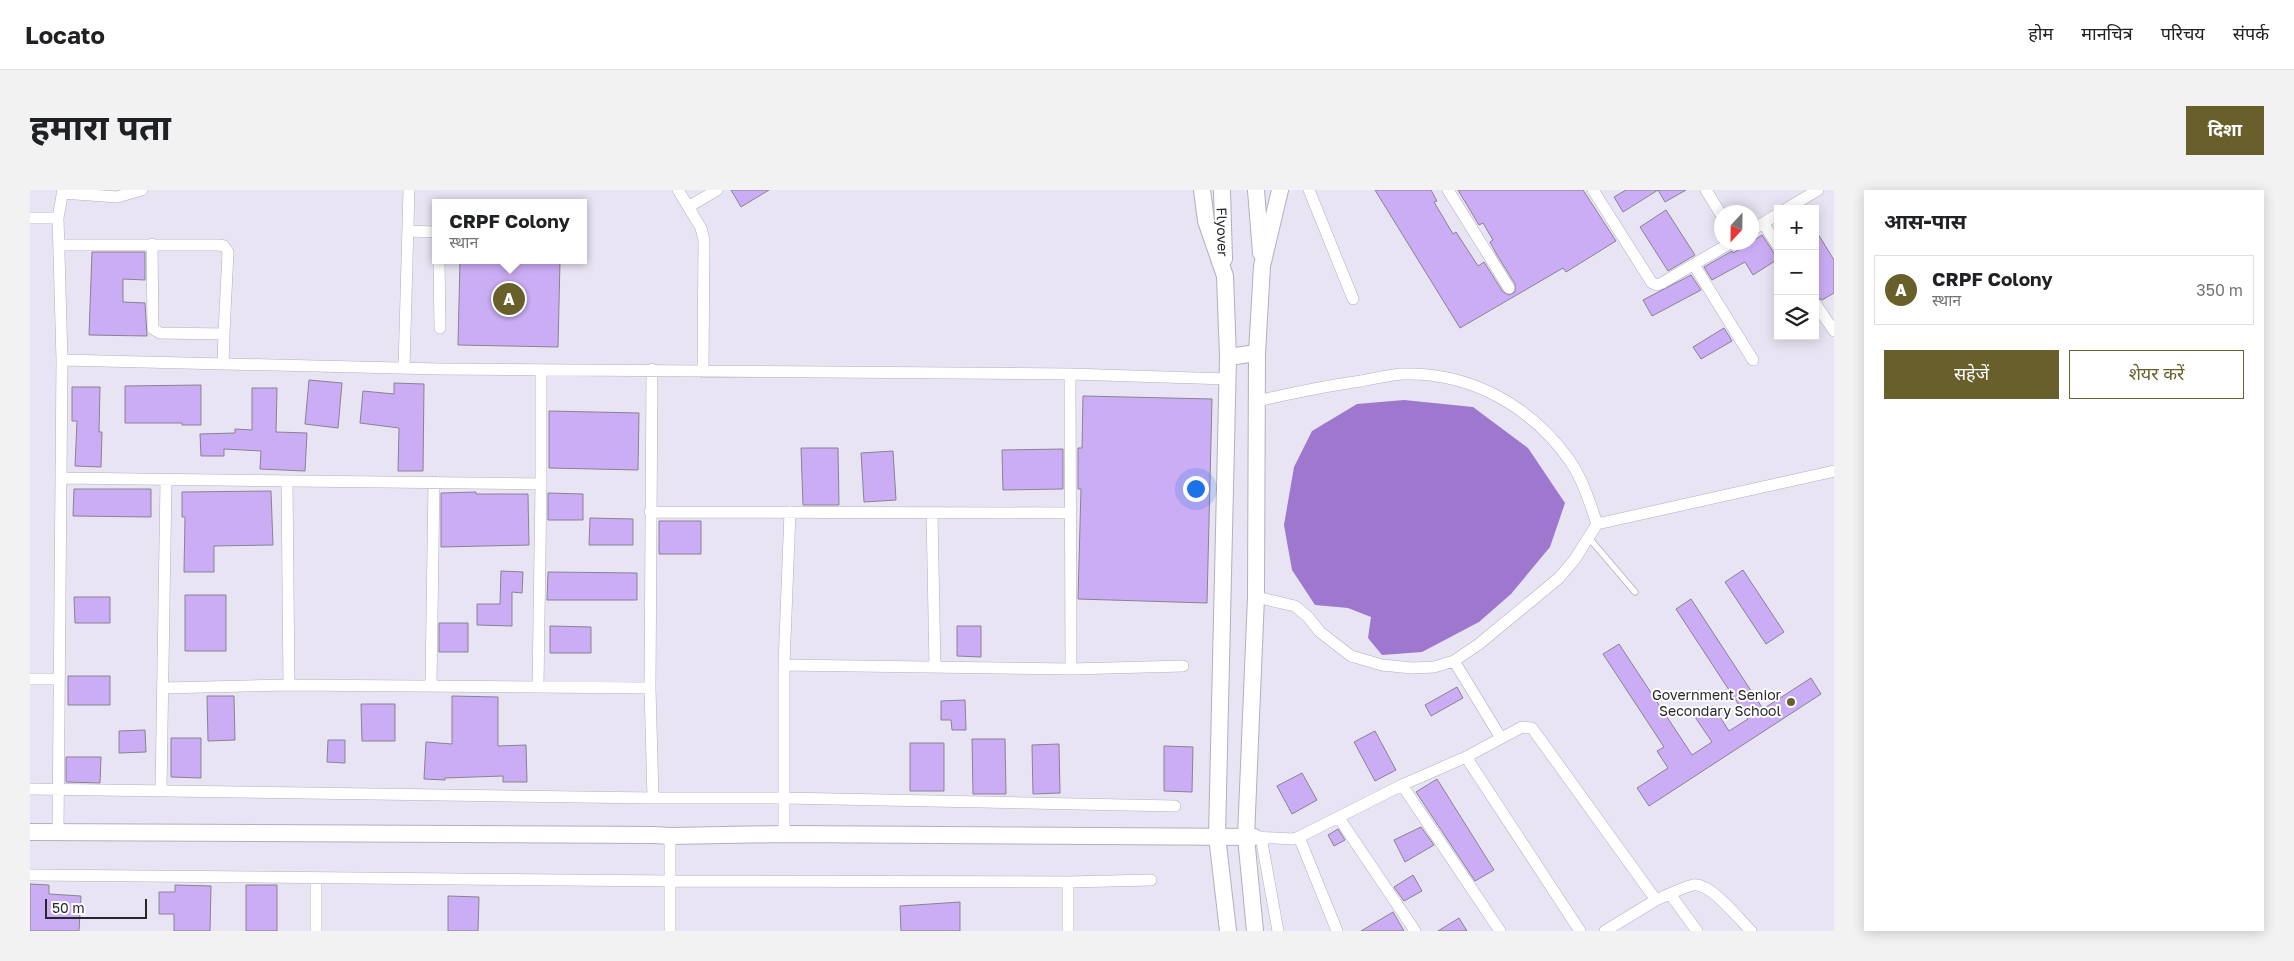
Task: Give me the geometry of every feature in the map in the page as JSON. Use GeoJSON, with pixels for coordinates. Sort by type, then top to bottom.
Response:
{"type":"FeatureCollection","features":[{"type":"Feature","properties":{"kind":"main road"},"geometry":{"type":"LineString","coordinates":[[1202,190],[1206,220],[1225,276]]}},
{"type":"Feature","properties":{"kind":"main road","name":"Flyover"},"geometry":{"type":"LineString","coordinates":[[1222,190],[1228,379],[1218,836],[1228,931]]}},
{"type":"Feature","properties":{"kind":"main road"},"geometry":{"type":"LineString","coordinates":[[1255,931],[1257,353],[1262,266],[1256,190]]}},
{"type":"Feature","properties":{"kind":"main road"},"geometry":{"type":"LineString","coordinates":[[1262,266],[1280,190]]}},
{"type":"Feature","properties":{"kind":"main road"},"geometry":{"type":"LineString","coordinates":[[1228,357],[1257,353]]}},
{"type":"Feature","properties":{"kind":"main road"},"geometry":{"type":"LineString","coordinates":[[30,832],[1254,837]]}},
{"type":"Feature","properties":{"kind":"street"},"geometry":{"type":"LineString","coordinates":[[58,832],[62,360],[58,218],[63,192],[117,197],[142,190]]}},
{"type":"Feature","properties":{"kind":"street"},"geometry":{"type":"LineString","coordinates":[[404,368],[409,190]]}},
{"type":"Feature","properties":{"kind":"street"},"geometry":{"type":"LineString","coordinates":[[678,190],[701,228],[704,240],[702,372]]}},
{"type":"Feature","properties":{"kind":"street"},"geometry":{"type":"LineString","coordinates":[[688,206],[717,190]]}},
{"type":"Feature","properties":{"kind":"street"},"geometry":{"type":"LineString","coordinates":[[1309,190],[1353,299]]}},
{"type":"Feature","properties":{"kind":"street"},"geometry":{"type":"LineString","coordinates":[[1448,190],[1509,288]]}},
{"type":"Feature","properties":{"kind":"street"},"geometry":{"type":"LineString","coordinates":[[1593,190],[1652,283],[1657,285],[1662,283],[1719,250]]}},
{"type":"Feature","properties":{"kind":"street"},"geometry":{"type":"LineString","coordinates":[[1706,190],[1715,205]]}},
{"type":"Feature","properties":{"kind":"street"},"geometry":{"type":"LineString","coordinates":[[1793,205],[1818,190]]}},
{"type":"Feature","properties":{"kind":"street"},"geometry":{"type":"LineString","coordinates":[[1759,225],[1774,216]]}},
{"type":"Feature","properties":{"kind":"street"},"geometry":{"type":"LineString","coordinates":[[30,218],[58,218]]}},
{"type":"Feature","properties":{"kind":"street"},"geometry":{"type":"LineString","coordinates":[[1762,223],[1774,240]]}},
{"type":"Feature","properties":{"kind":"street"},"geometry":{"type":"LineString","coordinates":[[408,231],[432,232]]}},
{"type":"Feature","properties":{"kind":"street"},"geometry":{"type":"LineString","coordinates":[[152,244],[153,329],[160,333],[224,334]]}},
{"type":"Feature","properties":{"kind":"street"},"geometry":{"type":"LineString","coordinates":[[59,245],[219,244],[224,246],[228,252],[223,364]]}},
{"type":"Feature","properties":{"kind":"street"},"geometry":{"type":"LineString","coordinates":[[439,264],[440,328]]}},
{"type":"Feature","properties":{"kind":"street"},"geometry":{"type":"LineString","coordinates":[[1694,265],[1753,360]]}},
{"type":"Feature","properties":{"kind":"street"},"geometry":{"type":"LineString","coordinates":[[1819,308],[1834,331]]}},
{"type":"Feature","properties":{"kind":"street"},"geometry":{"type":"LineString","coordinates":[[62,360],[404,368],[1070,374],[1228,379]]}},
{"type":"Feature","properties":{"kind":"street"},"geometry":{"type":"LineString","coordinates":[[652,369],[650,688],[653,798]]}},
{"type":"Feature","properties":{"kind":"street"},"geometry":{"type":"LineString","coordinates":[[538,686],[541,370]]}},
{"type":"Feature","properties":{"kind":"street"},"geometry":{"type":"LineString","coordinates":[[1070,374],[1071,668]]}},
{"type":"Feature","properties":{"kind":"street"},"geometry":{"type":"LineString","coordinates":[[1257,401],[1329,386],[1402,374],[1444,376],[1480,387],[1515,405],[1547,433],[1571,462],[1584,488],[1597,524]]}},
{"type":"Feature","properties":{"kind":"street"},"geometry":{"type":"LineString","coordinates":[[1256,597],[1294,606],[1308,617],[1320,632],[1350,656],[1382,665],[1412,668],[1434,667],[1454,661],[1479,644],[1559,578],[1589,538],[1597,524],[1834,471]]}},
{"type":"Feature","properties":{"kind":"street"},"geometry":{"type":"LineString","coordinates":[[61,478],[166,481],[541,484]]}},
{"type":"Feature","properties":{"kind":"street"},"geometry":{"type":"LineString","coordinates":[[161,790],[166,481]]}},
{"type":"Feature","properties":{"kind":"street"},"geometry":{"type":"LineString","coordinates":[[287,482],[289,685]]}},
{"type":"Feature","properties":{"kind":"street"},"geometry":{"type":"LineString","coordinates":[[431,685],[434,482]]}},
{"type":"Feature","properties":{"kind":"street"},"geometry":{"type":"LineString","coordinates":[[650,512],[1070,513]]}},
{"type":"Feature","properties":{"kind":"street"},"geometry":{"type":"LineString","coordinates":[[784,834],[784,665],[790,512]]}},
{"type":"Feature","properties":{"kind":"street"},"geometry":{"type":"LineString","coordinates":[[932,513],[935,667]]}},
{"type":"Feature","properties":{"kind":"street"},"geometry":{"type":"LineString","coordinates":[[1454,661],[1501,738]]}},
{"type":"Feature","properties":{"kind":"street"},"geometry":{"type":"LineString","coordinates":[[784,665],[1071,668],[1183,666]]}},
{"type":"Feature","properties":{"kind":"street"},"geometry":{"type":"LineString","coordinates":[[30,679],[58,679]]}},
{"type":"Feature","properties":{"kind":"street"},"geometry":{"type":"LineString","coordinates":[[164,688],[289,685],[431,685],[650,688]]}},
{"type":"Feature","properties":{"kind":"street"},"geometry":{"type":"LineString","coordinates":[[1278,931],[1254,837],[1293,839],[1299,837],[1402,785],[1466,757],[1525,726],[1532,728],[1656,900]]}},
{"type":"Feature","properties":{"kind":"street"},"geometry":{"type":"LineString","coordinates":[[1466,757],[1580,931]]}},
{"type":"Feature","properties":{"kind":"street"},"geometry":{"type":"LineString","coordinates":[[1402,785],[1500,931]]}},
{"type":"Feature","properties":{"kind":"street"},"geometry":{"type":"LineString","coordinates":[[30,789],[653,798],[785,798],[1175,806]]}},
{"type":"Feature","properties":{"kind":"street"},"geometry":{"type":"LineString","coordinates":[[1339,818],[1415,931]]}},
{"type":"Feature","properties":{"kind":"street"},"geometry":{"type":"LineString","coordinates":[[670,836],[670,931]]}},
{"type":"Feature","properties":{"kind":"street"},"geometry":{"type":"LineString","coordinates":[[1299,837],[1338,931]]}},
{"type":"Feature","properties":{"kind":"street"},"geometry":{"type":"LineString","coordinates":[[30,875],[670,882],[1068,882],[1151,880]]}},
{"type":"Feature","properties":{"kind":"street"},"geometry":{"type":"LineString","coordinates":[[316,878],[316,931]]}},
{"type":"Feature","properties":{"kind":"street"},"geometry":{"type":"LineString","coordinates":[[1068,882],[1068,931]]}},
{"type":"Feature","properties":{"kind":"street"},"geometry":{"type":"LineString","coordinates":[[1605,931],[1656,900],[1693,885],[1702,885],[1711,890],[1751,931]]}},
{"type":"Feature","properties":{"kind":"street"},"geometry":{"type":"LineString","coordinates":[[1670,894],[1697,931]]}},
{"type":"Feature","properties":{"kind":"lane"},"geometry":{"type":"LineString","coordinates":[[1589,538],[1635,592]]}},
{"type":"Feature","properties":{"kind":"shaded area"},"geometry":{"type":"Polygon","coordinates":[[[1404,400],[1473,407],[1528,448],[1565,503],[1550,547],[1511,594],[1479,622],[1422,652],[1382,655],[1368,638],[1371,617],[1348,608],[1315,605],[1292,570],[1284,525],[1294,467],[1312,431],[1357,404],[1404,400]]]}},
{"type":"Feature","properties":{"kind":"building"},"geometry":{"type":"Polygon","coordinates":[[[731,190],[769,190],[741,207],[731,190]]]}},
{"type":"Feature","properties":{"kind":"building"},"geometry":{"type":"Polygon","coordinates":[[[1375,190],[1431,190],[1437,201],[1434,202],[1453,234],[1456,232],[1478,266],[1484,262],[1503,292],[1509,295],[1515,292],[1515,284],[1490,242],[1493,240],[1483,223],[1479,225],[1458,190],[1583,190],[1616,241],[1566,272],[1563,268],[1460,328],[1375,190]]]}},
{"type":"Feature","properties":{"kind":"building"},"geometry":{"type":"Polygon","coordinates":[[[1626,190],[1658,190],[1623,212],[1614,197],[1626,190]]]}},
{"type":"Feature","properties":{"kind":"building"},"geometry":{"type":"Polygon","coordinates":[[[1658,190],[1686,190],[1665,202],[1658,190]]]}},
{"type":"Feature","properties":{"kind":"building"},"geometry":{"type":"Polygon","coordinates":[[[1666,210],[1695,255],[1668,271],[1640,227],[1666,210]]]}},
{"type":"Feature","properties":{"kind":"building"},"geometry":{"type":"Polygon","coordinates":[[[1762,235],[1774,253],[1774,262],[1753,275],[1745,262],[1712,280],[1704,267],[1732,251],[1733,253],[1738,250],[1759,250],[1759,237],[1762,235]]]}},
{"type":"Feature","properties":{"kind":"building"},"geometry":{"type":"Polygon","coordinates":[[[1819,236],[1834,260],[1834,293],[1822,300],[1819,298],[1819,236]]]}},
{"type":"Feature","properties":{"kind":"building"},"geometry":{"type":"Polygon","coordinates":[[[92,252],[145,252],[145,280],[123,279],[123,302],[145,303],[147,336],[89,335],[92,252]]]}},
{"type":"Feature","properties":{"kind":"building"},"geometry":{"type":"Polygon","coordinates":[[[460,264],[560,264],[558,347],[458,345],[460,264]]]}},
{"type":"Feature","properties":{"kind":"building"},"geometry":{"type":"Polygon","coordinates":[[[1691,275],[1701,290],[1652,316],[1643,300],[1691,275]]]}},
{"type":"Feature","properties":{"kind":"building"},"geometry":{"type":"Polygon","coordinates":[[[1724,328],[1732,341],[1701,359],[1693,347],[1724,328]]]}},
{"type":"Feature","properties":{"kind":"building"},"geometry":{"type":"Polygon","coordinates":[[[309,380],[342,383],[338,428],[305,424],[309,380]]]}},
{"type":"Feature","properties":{"kind":"building"},"geometry":{"type":"Polygon","coordinates":[[[394,383],[424,384],[423,471],[398,471],[399,428],[360,423],[363,391],[394,394],[394,383]]]}},
{"type":"Feature","properties":{"kind":"building"},"geometry":{"type":"Polygon","coordinates":[[[201,385],[201,425],[125,423],[125,386],[201,385]]]}},
{"type":"Feature","properties":{"kind":"building"},"geometry":{"type":"Polygon","coordinates":[[[72,387],[100,387],[99,432],[102,432],[101,467],[75,466],[77,421],[72,421],[72,387]]]}},
{"type":"Feature","properties":{"kind":"building"},"geometry":{"type":"Polygon","coordinates":[[[252,388],[277,388],[276,432],[307,433],[305,471],[260,469],[261,451],[224,449],[224,456],[201,456],[200,434],[235,433],[235,429],[252,430],[252,388]]]}},
{"type":"Feature","properties":{"kind":"building"},"geometry":{"type":"Polygon","coordinates":[[[1083,396],[1212,399],[1207,603],[1078,599],[1081,489],[1078,489],[1078,448],[1082,448],[1083,396]]]}},
{"type":"Feature","properties":{"kind":"building"},"geometry":{"type":"Polygon","coordinates":[[[549,411],[639,413],[638,470],[549,468],[549,411]]]}},
{"type":"Feature","properties":{"kind":"building"},"geometry":{"type":"Polygon","coordinates":[[[801,448],[838,448],[839,505],[803,505],[801,448]]]}},
{"type":"Feature","properties":{"kind":"building"},"geometry":{"type":"Polygon","coordinates":[[[1063,449],[1063,489],[1003,490],[1002,450],[1063,449]]]}},
{"type":"Feature","properties":{"kind":"building"},"geometry":{"type":"Polygon","coordinates":[[[893,451],[896,500],[864,502],[861,453],[893,451]]]}},
{"type":"Feature","properties":{"kind":"building"},"geometry":{"type":"Polygon","coordinates":[[[74,489],[151,489],[151,517],[73,516],[74,489]]]}},
{"type":"Feature","properties":{"kind":"building"},"geometry":{"type":"Polygon","coordinates":[[[271,491],[273,545],[214,546],[214,572],[184,572],[185,517],[182,517],[182,492],[271,491]]]}},
{"type":"Feature","properties":{"kind":"building"},"geometry":{"type":"Polygon","coordinates":[[[476,492],[476,494],[528,494],[529,545],[441,547],[441,493],[476,492]]]}},
{"type":"Feature","properties":{"kind":"building"},"geometry":{"type":"Polygon","coordinates":[[[548,493],[583,494],[583,520],[548,520],[548,493]]]}},
{"type":"Feature","properties":{"kind":"building"},"geometry":{"type":"Polygon","coordinates":[[[590,518],[633,519],[633,545],[589,545],[590,518]]]}},
{"type":"Feature","properties":{"kind":"building"},"geometry":{"type":"Polygon","coordinates":[[[659,521],[701,521],[701,554],[659,554],[659,521]]]}},
{"type":"Feature","properties":{"kind":"building"},"geometry":{"type":"Polygon","coordinates":[[[1743,570],[1784,632],[1766,644],[1725,582],[1743,570]]]}},
{"type":"Feature","properties":{"kind":"building"},"geometry":{"type":"Polygon","coordinates":[[[501,571],[523,572],[522,593],[512,592],[512,626],[477,625],[477,604],[500,604],[501,571]]]}},
{"type":"Feature","properties":{"kind":"building"},"geometry":{"type":"Polygon","coordinates":[[[548,572],[637,573],[637,600],[547,600],[548,572]]]}},
{"type":"Feature","properties":{"kind":"building"},"geometry":{"type":"Polygon","coordinates":[[[185,595],[226,595],[226,651],[185,651],[185,595]]]}},
{"type":"Feature","properties":{"kind":"building"},"geometry":{"type":"Polygon","coordinates":[[[74,597],[110,597],[110,623],[75,623],[74,597]]]}},
{"type":"Feature","properties":{"kind":"building","name":"Government Senior Secondary School"},"geometry":{"type":"Polygon","coordinates":[[[1691,599],[1763,709],[1811,678],[1821,694],[1649,806],[1637,788],[1668,768],[1657,751],[1664,747],[1603,654],[1619,644],[1692,755],[1712,742],[1695,717],[1713,706],[1729,731],[1748,719],[1676,609],[1691,599]]]}},
{"type":"Feature","properties":{"kind":"building"},"geometry":{"type":"Polygon","coordinates":[[[439,623],[468,623],[468,652],[439,652],[439,623]]]}},
{"type":"Feature","properties":{"kind":"building"},"geometry":{"type":"Polygon","coordinates":[[[550,626],[591,627],[591,653],[550,653],[550,626]]]}},
{"type":"Feature","properties":{"kind":"building"},"geometry":{"type":"Polygon","coordinates":[[[957,626],[981,626],[981,657],[957,656],[957,626]]]}},
{"type":"Feature","properties":{"kind":"building"},"geometry":{"type":"Polygon","coordinates":[[[68,676],[110,676],[110,705],[68,705],[68,676]]]}},
{"type":"Feature","properties":{"kind":"building"},"geometry":{"type":"Polygon","coordinates":[[[1457,687],[1463,698],[1431,716],[1425,705],[1457,687]]]}},
{"type":"Feature","properties":{"kind":"building"},"geometry":{"type":"Polygon","coordinates":[[[207,696],[234,696],[235,740],[208,741],[207,696]]]}},
{"type":"Feature","properties":{"kind":"building"},"geometry":{"type":"Polygon","coordinates":[[[452,696],[498,697],[498,746],[526,745],[527,782],[503,782],[503,776],[445,778],[445,780],[424,779],[426,742],[452,744],[452,696]]]}},
{"type":"Feature","properties":{"kind":"building"},"geometry":{"type":"Polygon","coordinates":[[[965,700],[966,730],[952,730],[951,720],[941,720],[941,701],[965,700]]]}},
{"type":"Feature","properties":{"kind":"building"},"geometry":{"type":"Polygon","coordinates":[[[361,704],[395,704],[395,741],[362,741],[361,704]]]}},
{"type":"Feature","properties":{"kind":"building"},"geometry":{"type":"Polygon","coordinates":[[[145,730],[146,752],[119,753],[119,731],[145,730]]]}},
{"type":"Feature","properties":{"kind":"building"},"geometry":{"type":"Polygon","coordinates":[[[1375,731],[1396,770],[1375,781],[1354,742],[1375,731]]]}},
{"type":"Feature","properties":{"kind":"building"},"geometry":{"type":"Polygon","coordinates":[[[171,738],[201,738],[201,778],[171,777],[171,738]]]}},
{"type":"Feature","properties":{"kind":"building"},"geometry":{"type":"Polygon","coordinates":[[[972,739],[1005,739],[1006,794],[973,794],[972,739]]]}},
{"type":"Feature","properties":{"kind":"building"},"geometry":{"type":"Polygon","coordinates":[[[328,740],[345,740],[345,763],[327,762],[328,740]]]}},
{"type":"Feature","properties":{"kind":"building"},"geometry":{"type":"Polygon","coordinates":[[[910,743],[944,743],[944,791],[910,791],[910,743]]]}},
{"type":"Feature","properties":{"kind":"building"},"geometry":{"type":"Polygon","coordinates":[[[1059,744],[1060,793],[1033,794],[1032,745],[1059,744]]]}},
{"type":"Feature","properties":{"kind":"building"},"geometry":{"type":"Polygon","coordinates":[[[1164,746],[1193,747],[1192,792],[1164,791],[1164,746]]]}},
{"type":"Feature","properties":{"kind":"building"},"geometry":{"type":"Polygon","coordinates":[[[66,757],[101,757],[100,783],[66,782],[66,757]]]}},
{"type":"Feature","properties":{"kind":"building"},"geometry":{"type":"Polygon","coordinates":[[[1302,773],[1317,800],[1292,814],[1277,786],[1302,773]]]}},
{"type":"Feature","properties":{"kind":"building"},"geometry":{"type":"Polygon","coordinates":[[[1437,779],[1494,870],[1475,881],[1416,792],[1437,779]]]}},
{"type":"Feature","properties":{"kind":"building"},"geometry":{"type":"Polygon","coordinates":[[[1421,827],[1434,845],[1405,862],[1394,840],[1421,827]]]}},
{"type":"Feature","properties":{"kind":"building"},"geometry":{"type":"Polygon","coordinates":[[[1338,829],[1345,840],[1334,846],[1328,835],[1338,829]]]}},
{"type":"Feature","properties":{"kind":"building"},"geometry":{"type":"Polygon","coordinates":[[[1413,875],[1422,891],[1404,901],[1394,887],[1413,875]]]}},
{"type":"Feature","properties":{"kind":"building"},"geometry":{"type":"Polygon","coordinates":[[[30,884],[49,885],[49,894],[81,896],[79,931],[30,931],[30,884]]]}},
{"type":"Feature","properties":{"kind":"building"},"geometry":{"type":"Polygon","coordinates":[[[175,885],[211,886],[210,931],[174,931],[174,914],[159,914],[159,892],[175,892],[175,885]]]}},
{"type":"Feature","properties":{"kind":"building"},"geometry":{"type":"Polygon","coordinates":[[[246,885],[277,885],[277,931],[246,931],[246,885]]]}},
{"type":"Feature","properties":{"kind":"building"},"geometry":{"type":"Polygon","coordinates":[[[448,896],[479,897],[478,931],[448,931],[448,896]]]}},
{"type":"Feature","properties":{"kind":"building"},"geometry":{"type":"Polygon","coordinates":[[[960,902],[960,931],[901,931],[900,906],[960,902]]]}},
{"type":"Feature","properties":{"kind":"building"},"geometry":{"type":"Polygon","coordinates":[[[1393,912],[1404,931],[1361,931],[1393,912]]]}},
{"type":"Feature","properties":{"kind":"building"},"geometry":{"type":"Polygon","coordinates":[[[1459,918],[1467,931],[1438,931],[1459,918]]]}},
{"type":"Feature","properties":{"kind":"place","name":"CRPF Colony"},"geometry":{"type":"Point","coordinates":[509,299]}},
{"type":"Feature","properties":{"kind":"place","name":"Government Senior Secondary School"},"geometry":{"type":"Point","coordinates":[1791,702]}}]}
